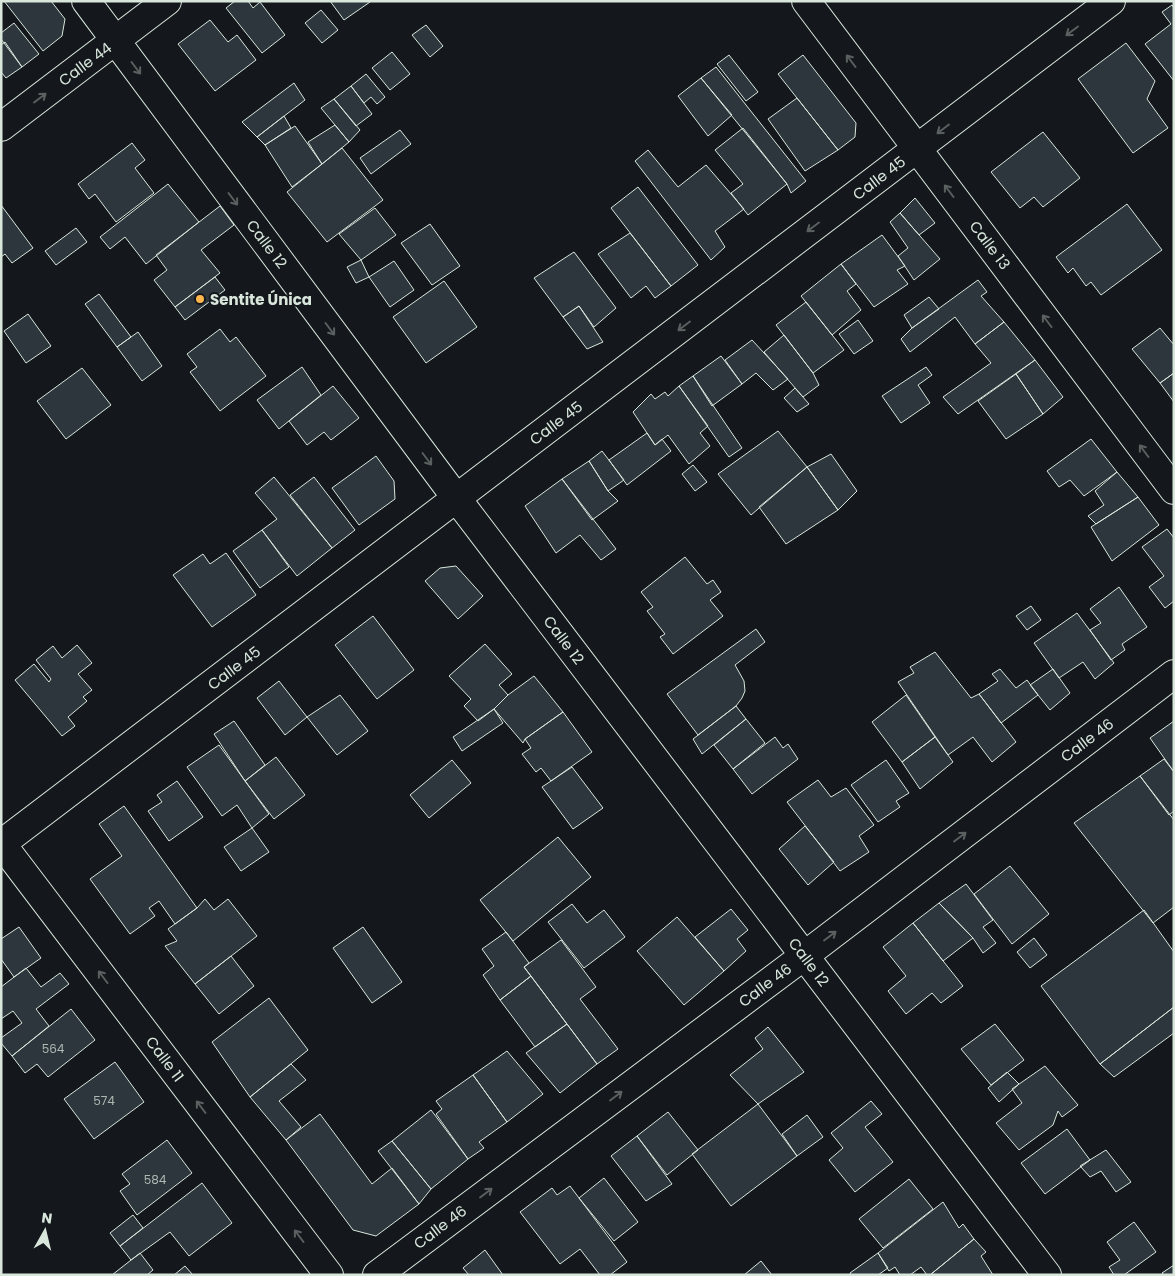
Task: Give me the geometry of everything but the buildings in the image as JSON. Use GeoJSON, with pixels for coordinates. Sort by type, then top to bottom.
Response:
{"type":"FeatureCollection","features":[{"type":"Feature","properties":{"kind":"street","name":"Calle 12"},"geometry":{"type":"LineString","coordinates":[[86,1],[457,499],[1047,1275]]}},
{"type":"Feature","properties":{"kind":"street","name":"Calle 44"},"geometry":{"type":"LineString","coordinates":[[1,127],[168,1]]}},
{"type":"Feature","properties":{"kind":"street","name":"Calle 13"},"geometry":{"type":"LineString","coordinates":[[806,1],[1174,490]]}},
{"type":"Feature","properties":{"kind":"street","name":"Calle 45"},"geometry":{"type":"LineString","coordinates":[[1,844],[1111,1]]}},
{"type":"Feature","properties":{"kind":"street","name":"Calle 46"},"geometry":{"type":"LineString","coordinates":[[377,1275],[804,956],[1174,674]]}},
{"type":"Feature","properties":{"kind":"street","name":"Calle 11"},"geometry":{"type":"LineString","coordinates":[[1,844],[329,1275]]}},
{"type":"Feature","properties":{"kind":"place","name":"Sentite Única"},"geometry":{"type":"Point","coordinates":[200,299]}}]}
